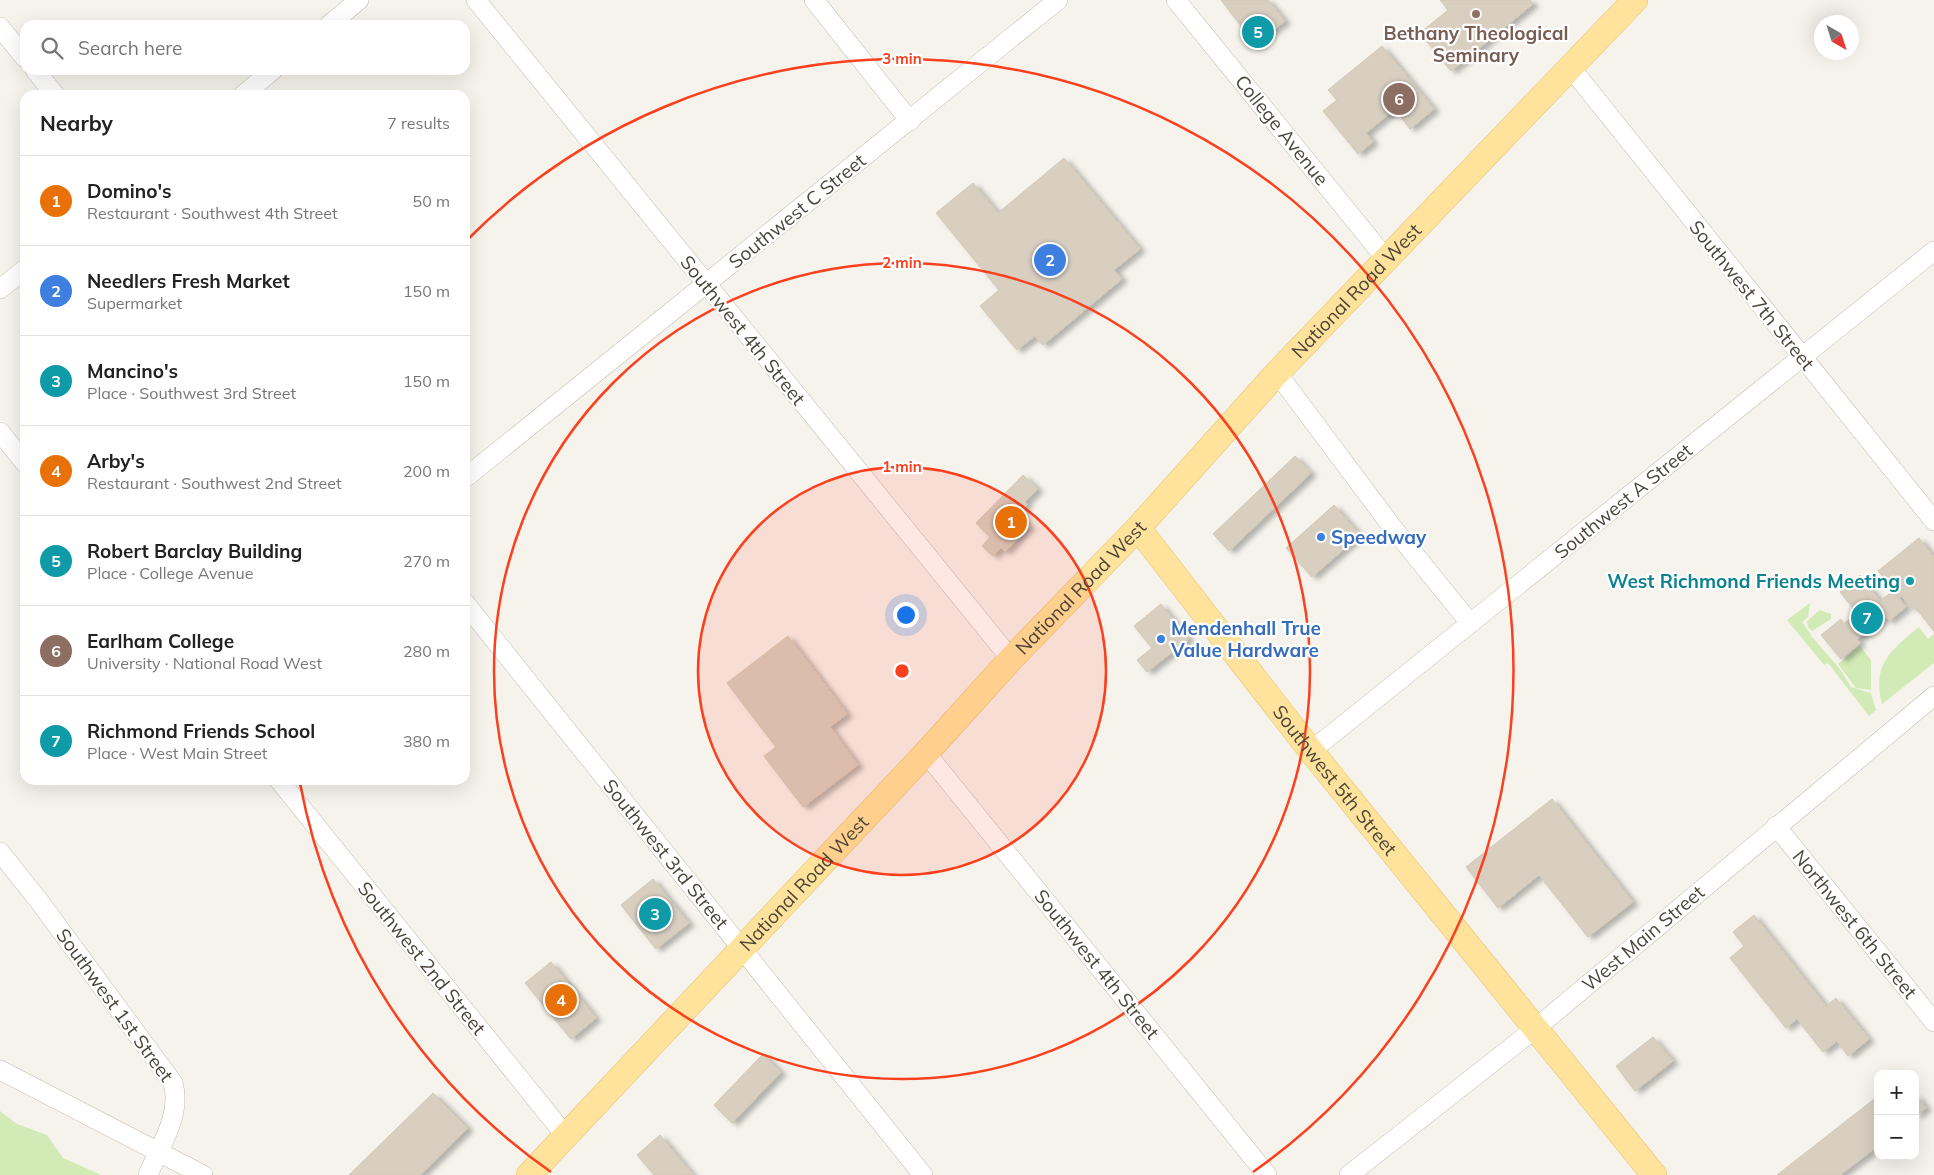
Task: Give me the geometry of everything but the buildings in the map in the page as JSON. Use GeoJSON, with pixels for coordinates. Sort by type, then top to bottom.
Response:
{"type":"FeatureCollection","features":[{"type":"Feature","properties":{"kind":"main road","name":"National Road West"},"geometry":{"type":"LineString","coordinates":[[531,1174],[565,1135],[926,754],[1011,659],[1138,528],[1277,374],[1635,0]]}},
{"type":"Feature","properties":{"kind":"main road","name":"Southwest 5th Street"},"geometry":{"type":"LineString","coordinates":[[1138,528],[1311,751],[1654,1175]]}},
{"type":"Feature","properties":{"kind":"street"},"geometry":{"type":"LineString","coordinates":[[335,20],[359,0]]}},
{"type":"Feature","properties":{"kind":"street","name":"Southwest 4th Street"},"geometry":{"type":"LineString","coordinates":[[476,0],[1011,659]]}},
{"type":"Feature","properties":{"kind":"street"},"geometry":{"type":"LineString","coordinates":[[814,0],[910,120]]}},
{"type":"Feature","properties":{"kind":"street","name":"Southwest C Street"},"geometry":{"type":"LineString","coordinates":[[470,474],[1058,0]]}},
{"type":"Feature","properties":{"kind":"street","name":"College Avenue"},"geometry":{"type":"LineString","coordinates":[[1176,0],[1387,260]]}},
{"type":"Feature","properties":{"kind":"street"},"geometry":{"type":"LineString","coordinates":[[0,27],[20,52]]}},
{"type":"Feature","properties":{"kind":"street","name":"Southwest 7th Street"},"geometry":{"type":"LineString","coordinates":[[1571,68],[1934,521]]}},
{"type":"Feature","properties":{"kind":"street"},"geometry":{"type":"LineString","coordinates":[[39,75],[51,90]]}},
{"type":"Feature","properties":{"kind":"street"},"geometry":{"type":"LineString","coordinates":[[249,90],[267,75]]}},
{"type":"Feature","properties":{"kind":"street","name":"Southwest A Street"},"geometry":{"type":"LineString","coordinates":[[1311,751],[1934,250]]}},
{"type":"Feature","properties":{"kind":"street"},"geometry":{"type":"LineString","coordinates":[[0,289],[20,273]]}},
{"type":"Feature","properties":{"kind":"street"},"geometry":{"type":"LineString","coordinates":[[1277,374],[1393,528],[1470,623]]}},
{"type":"Feature","properties":{"kind":"street"},"geometry":{"type":"LineString","coordinates":[[0,432],[20,457]]}},
{"type":"Feature","properties":{"kind":"street","name":"Southwest 3rd Street"},"geometry":{"type":"LineString","coordinates":[[470,609],[923,1175]]}},
{"type":"Feature","properties":{"kind":"street","name":"West Main Street"},"geometry":{"type":"LineString","coordinates":[[1349,1175],[1536,1028],[1934,696]]}},
{"type":"Feature","properties":{"kind":"street","name":"Southwest 4th Street"},"geometry":{"type":"LineString","coordinates":[[926,754],[1267,1175]]}},
{"type":"Feature","properties":{"kind":"street","name":"Southwest 2nd Street"},"geometry":{"type":"LineString","coordinates":[[283,785],[565,1135]]}},
{"type":"Feature","properties":{"kind":"street","name":"Northwest 6th Street"},"geometry":{"type":"LineString","coordinates":[[1776,826],[1934,1022]]}},
{"type":"Feature","properties":{"kind":"street","name":"Southwest 1st Street"},"geometry":{"type":"LineString","coordinates":[[0,852],[45,909],[173,1083],[177,1097],[175,1109],[148,1175]]}},
{"type":"Feature","properties":{"kind":"street"},"geometry":{"type":"LineString","coordinates":[[0,1070],[203,1175]]}},
{"type":"Feature","properties":{"kind":"green space"},"geometry":{"type":"Polygon","coordinates":[[[1810,603],[1808,617],[1802,622],[1812,636],[1807,640],[1812,637],[1840,669],[1851,687],[1871,693],[1876,710],[1869,716],[1828,663],[1824,665],[1787,620],[1810,603]]]}},
{"type":"Feature","properties":{"kind":"green space"},"geometry":{"type":"Polygon","coordinates":[[[1820,610],[1831,614],[1831,619],[1812,631],[1808,627],[1807,621],[1820,610]]]}},
{"type":"Feature","properties":{"kind":"green space"},"geometry":{"type":"Polygon","coordinates":[[[1919,627],[1928,639],[1934,634],[1934,663],[1882,704],[1880,678],[1886,659],[1900,643],[1919,627]]]}},
{"type":"Feature","properties":{"kind":"green space"},"geometry":{"type":"Polygon","coordinates":[[[1860,646],[1871,660],[1871,690],[1856,688],[1838,664],[1860,646]]]}},
{"type":"Feature","properties":{"kind":"green space"},"geometry":{"type":"Polygon","coordinates":[[[0,1111],[17,1124],[47,1135],[63,1158],[101,1175],[0,1175],[0,1111]]]}},
{"type":"Feature","properties":{"kind":"place","name":"Bethany Theological Seminary"},"geometry":{"type":"Point","coordinates":[1476,14]}},
{"type":"Feature","properties":{"kind":"place","name":"Robert Barclay Building"},"geometry":{"type":"Point","coordinates":[1258,32]}},
{"type":"Feature","properties":{"kind":"place","name":"Earlham College"},"geometry":{"type":"Point","coordinates":[1399,99]}},
{"type":"Feature","properties":{"kind":"place","name":"Needlers Fresh Market"},"geometry":{"type":"Point","coordinates":[1050,260]}},
{"type":"Feature","properties":{"kind":"place","name":"Domino's"},"geometry":{"type":"Point","coordinates":[1011,522]}},
{"type":"Feature","properties":{"kind":"place","name":"Speedway"},"geometry":{"type":"Point","coordinates":[1321,537]}},
{"type":"Feature","properties":{"kind":"place","name":"West Richmond Friends Meeting"},"geometry":{"type":"Point","coordinates":[1910,581]}},
{"type":"Feature","properties":{"kind":"place","name":"Richmond Friends School"},"geometry":{"type":"Point","coordinates":[1867,618]}},
{"type":"Feature","properties":{"kind":"place","name":"Mendenhall True Value Hardware"},"geometry":{"type":"Point","coordinates":[1161,639]}},
{"type":"Feature","properties":{"kind":"place","name":"Mancino's"},"geometry":{"type":"Point","coordinates":[655,914]}},
{"type":"Feature","properties":{"kind":"place","name":"Arby's"},"geometry":{"type":"Point","coordinates":[561,1000]}}]}
